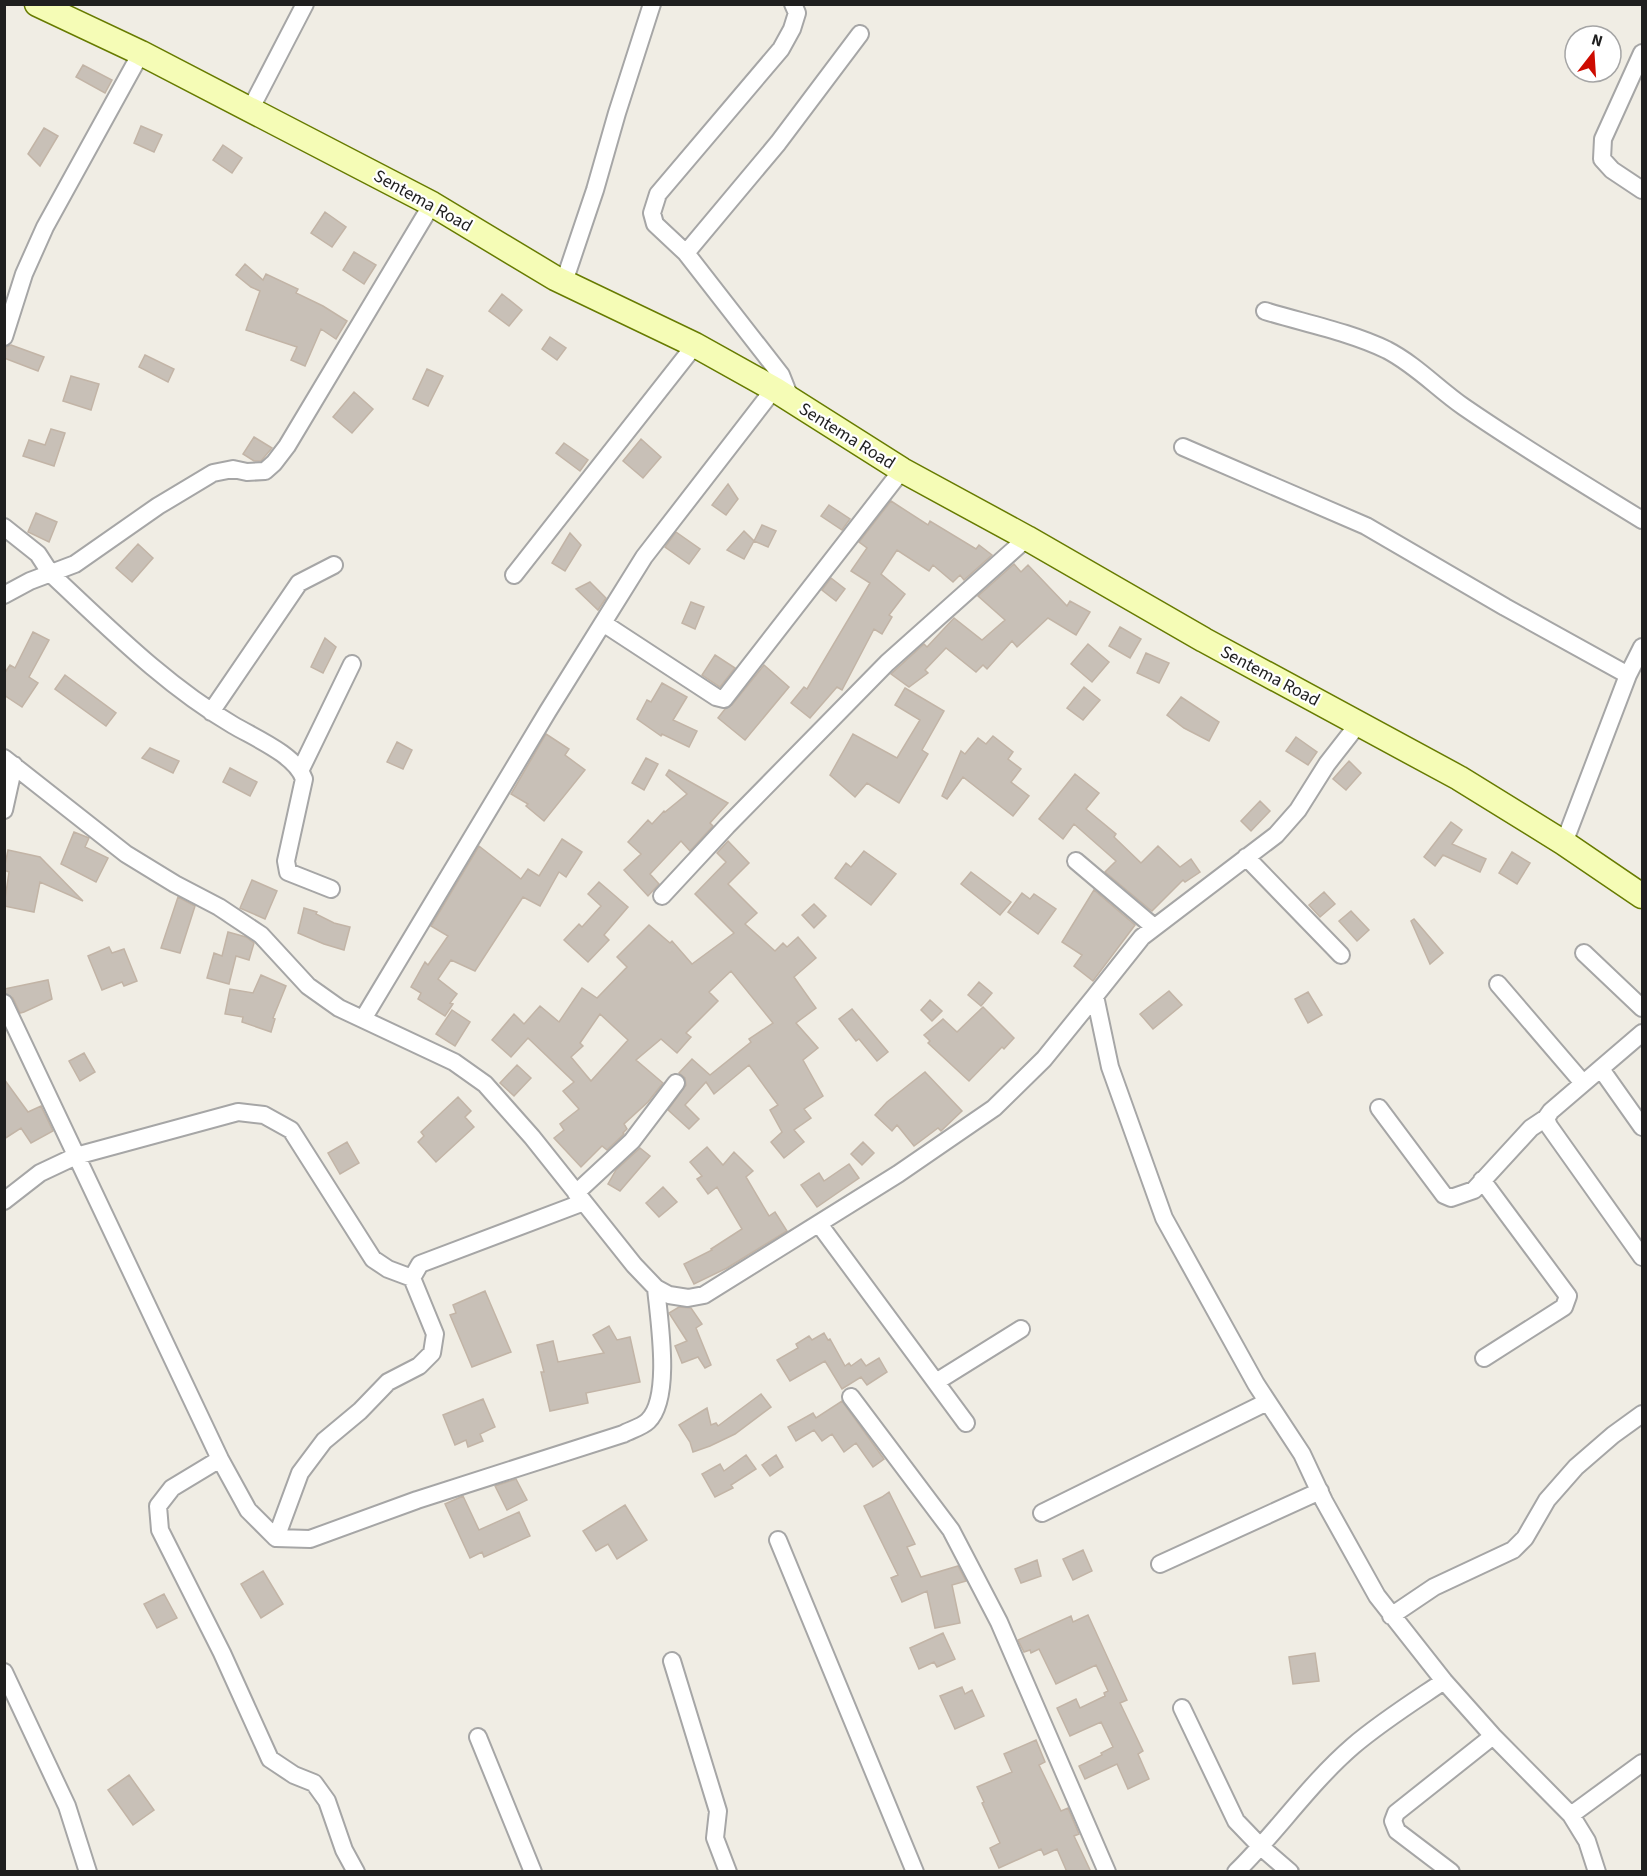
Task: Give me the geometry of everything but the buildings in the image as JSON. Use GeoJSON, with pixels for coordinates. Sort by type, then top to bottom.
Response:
{"type":"FeatureCollection","features":[{"type":"Feature","properties":{"kind":"main road","name":"Sentema Road"},"geometry":{"type":"LineString","coordinates":[[37,4],[141,53],[432,204],[564,282],[695,345],[783,395],[902,470],[1027,538],[1204,640],[1459,778],[1564,843],[1642,896]]}},
{"type":"Feature","properties":{"kind":"street"},"geometry":{"type":"LineString","coordinates":[[250,110],[305,4]]}},
{"type":"Feature","properties":{"kind":"street"},"geometry":{"type":"LineString","coordinates":[[564,282],[596,190],[620,102],[652,4]]}},
{"type":"Feature","properties":{"kind":"street"},"geometry":{"type":"LineString","coordinates":[[363,1019],[644,557],[783,395],[781,375],[686,253],[655,224],[652,213],[658,194],[781,49],[792,29],[797,13],[793,4]]}},
{"type":"Feature","properties":{"kind":"street"},"geometry":{"type":"LineString","coordinates":[[686,253],[778,144],[860,34]]}},
{"type":"Feature","properties":{"kind":"street"},"geometry":{"type":"LineString","coordinates":[[4,337],[24,274],[45,227],[141,53]]}},
{"type":"Feature","properties":{"kind":"street"},"geometry":{"type":"LineString","coordinates":[[1642,53],[1603,139],[1602,159],[1612,170],[1642,190]]}},
{"type":"Feature","properties":{"kind":"street"},"geometry":{"type":"LineString","coordinates":[[4,595],[30,581],[75,564],[158,506],[213,472],[233,469],[247,472],[265,471],[274,463],[287,446],[432,204]]}},
{"type":"Feature","properties":{"kind":"street"},"geometry":{"type":"LineString","coordinates":[[1265,312],[1370,343],[1389,351],[1411,365],[1461,405],[1642,520]]}},
{"type":"Feature","properties":{"kind":"street"},"geometry":{"type":"LineString","coordinates":[[514,575],[695,345]]}},
{"type":"Feature","properties":{"kind":"street"},"geometry":{"type":"LineString","coordinates":[[1183,447],[1366,526],[1505,608],[1628,675]]}},
{"type":"Feature","properties":{"kind":"street"},"geometry":{"type":"LineString","coordinates":[[603,623],[716,697],[724,699],[902,470]]}},
{"type":"Feature","properties":{"kind":"street"},"geometry":{"type":"LineString","coordinates":[[4,527],[38,554],[51,574],[180,690],[211,712],[288,758],[301,769],[304,779],[286,861],[288,872],[331,889]]}},
{"type":"Feature","properties":{"kind":"street"},"geometry":{"type":"LineString","coordinates":[[662,896],[727,826],[887,663],[1027,538]]}},
{"type":"Feature","properties":{"kind":"street"},"geometry":{"type":"LineString","coordinates":[[211,712],[299,583],[334,565]]}},
{"type":"Feature","properties":{"kind":"street"},"geometry":{"type":"LineString","coordinates":[[1564,843],[1628,675],[1642,647]]}},
{"type":"Feature","properties":{"kind":"street"},"geometry":{"type":"LineString","coordinates":[[301,769],[352,664]]}},
{"type":"Feature","properties":{"kind":"street"},"geometry":{"type":"LineString","coordinates":[[9,761],[126,854],[175,884],[219,907],[261,935],[308,986],[339,1008],[454,1062],[485,1084],[532,1137],[634,1265],[656,1288],[669,1295],[688,1298],[704,1295],[819,1224],[898,1174],[994,1108],[1044,1059],[1142,937],[1276,835],[1298,810],[1327,764],[1359,723]]}},
{"type":"Feature","properties":{"kind":"street"},"geometry":{"type":"LineString","coordinates":[[4,810],[9,761]]}},
{"type":"Feature","properties":{"kind":"street"},"geometry":{"type":"LineString","coordinates":[[1246,857],[1341,955]]}},
{"type":"Feature","properties":{"kind":"street"},"geometry":{"type":"LineString","coordinates":[[1076,861],[1154,927]]}},
{"type":"Feature","properties":{"kind":"street"},"geometry":{"type":"LineString","coordinates":[[1584,953],[1642,1008]]}},
{"type":"Feature","properties":{"kind":"street"},"geometry":{"type":"LineString","coordinates":[[1498,984],[1583,1083]]}},
{"type":"Feature","properties":{"kind":"street"},"geometry":{"type":"LineString","coordinates":[[1095,996],[1110,1067],[1164,1218],[1268,1402],[1302,1454],[1377,1596],[1390,1616],[1444,1681],[1493,1736],[1571,1815],[1587,1841],[1597,1872]]}},
{"type":"Feature","properties":{"kind":"street"},"geometry":{"type":"LineString","coordinates":[[4,1003],[220,1459],[248,1510],[276,1538],[310,1539],[417,1500],[623,1434],[647,1422],[659,1404],[661,1382],[662,1360],[656,1288]]}},
{"type":"Feature","properties":{"kind":"street"},"geometry":{"type":"LineString","coordinates":[[1379,1108],[1444,1195],[1451,1198],[1459,1197],[1474,1190],[1531,1128],[1546,1118],[1551,1111],[1642,1033]]}},
{"type":"Feature","properties":{"kind":"street"},"geometry":{"type":"LineString","coordinates":[[1601,1069],[1642,1127]]}},
{"type":"Feature","properties":{"kind":"street"},"geometry":{"type":"LineString","coordinates":[[412,1278],[420,1264],[580,1197],[632,1141],[676,1083]]}},
{"type":"Feature","properties":{"kind":"street"},"geometry":{"type":"LineString","coordinates":[[4,1201],[40,1173],[76,1156],[238,1112],[264,1115],[291,1130],[373,1259],[387,1269],[412,1278],[435,1334],[432,1353],[419,1366],[388,1382],[360,1411],[324,1441],[300,1473],[276,1538]]}},
{"type":"Feature","properties":{"kind":"street"},"geometry":{"type":"LineString","coordinates":[[1546,1118],[1549,1126],[1642,1257]]}},
{"type":"Feature","properties":{"kind":"street"},"geometry":{"type":"LineString","coordinates":[[1482,1180],[1568,1296],[1564,1307],[1484,1358]]}},
{"type":"Feature","properties":{"kind":"street"},"geometry":{"type":"LineString","coordinates":[[819,1224],[966,1422]]}},
{"type":"Feature","properties":{"kind":"street"},"geometry":{"type":"LineString","coordinates":[[936,1382],[1021,1329]]}},
{"type":"Feature","properties":{"kind":"street"},"geometry":{"type":"LineString","coordinates":[[852,1398],[951,1530],[999,1622],[1107,1872]]}},
{"type":"Feature","properties":{"kind":"street"},"geometry":{"type":"LineString","coordinates":[[1042,1513],[1268,1402]]}},
{"type":"Feature","properties":{"kind":"street"},"geometry":{"type":"LineString","coordinates":[[1390,1616],[1434,1587],[1513,1550],[1525,1538],[1548,1500],[1576,1467],[1642,1414]]}},
{"type":"Feature","properties":{"kind":"street"},"geometry":{"type":"LineString","coordinates":[[220,1459],[172,1488],[158,1506],[160,1530],[222,1653],[270,1759],[294,1775],[314,1783],[327,1801],[344,1850],[356,1872]]}},
{"type":"Feature","properties":{"kind":"street"},"geometry":{"type":"LineString","coordinates":[[1160,1564],[1320,1491]]}},
{"type":"Feature","properties":{"kind":"street"},"geometry":{"type":"LineString","coordinates":[[778,1540],[915,1872]]}},
{"type":"Feature","properties":{"kind":"street"},"geometry":{"type":"LineString","coordinates":[[672,1661],[718,1811],[716,1838],[728,1872]]}},
{"type":"Feature","properties":{"kind":"street"},"geometry":{"type":"LineString","coordinates":[[4,1672],[67,1806],[88,1872]]}},
{"type":"Feature","properties":{"kind":"street"},"geometry":{"type":"LineString","coordinates":[[1236,1872],[1261,1847],[1300,1799],[1353,1746],[1444,1681]]}},
{"type":"Feature","properties":{"kind":"street"},"geometry":{"type":"LineString","coordinates":[[1182,1708],[1236,1821],[1290,1872]]}},
{"type":"Feature","properties":{"kind":"street"},"geometry":{"type":"LineString","coordinates":[[1452,1872],[1397,1831],[1393,1821],[1396,1813],[1493,1736]]}},
{"type":"Feature","properties":{"kind":"street"},"geometry":{"type":"LineString","coordinates":[[478,1737],[533,1872]]}},
{"type":"Feature","properties":{"kind":"street"},"geometry":{"type":"LineString","coordinates":[[1571,1815],[1642,1763]]}}]}
